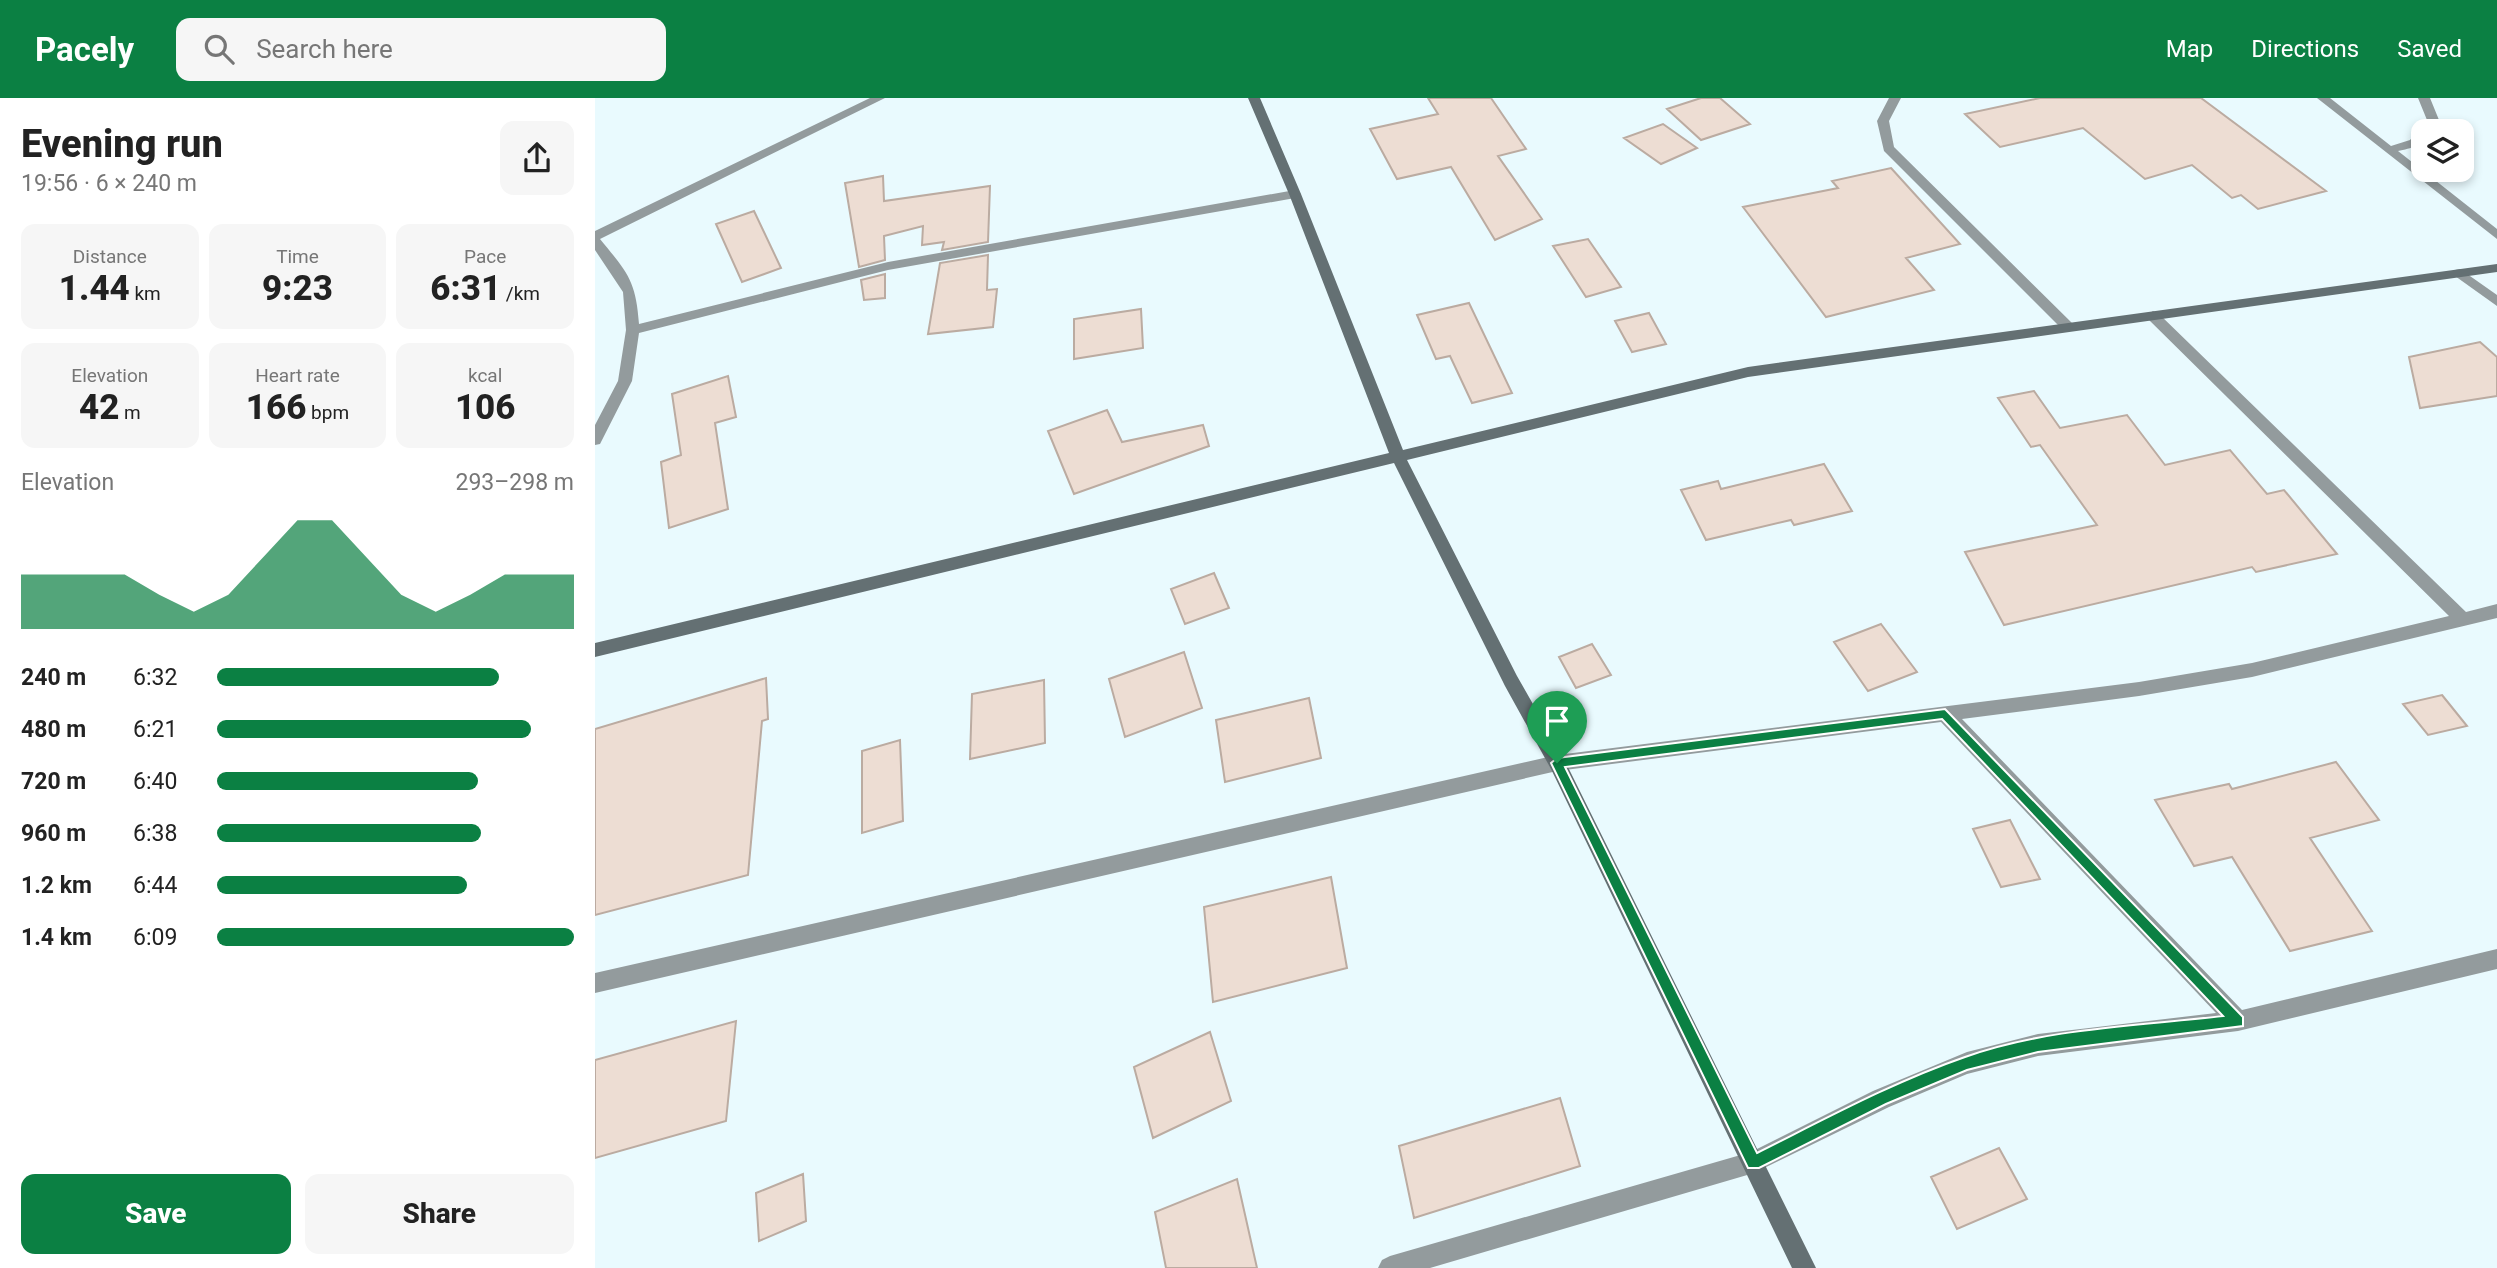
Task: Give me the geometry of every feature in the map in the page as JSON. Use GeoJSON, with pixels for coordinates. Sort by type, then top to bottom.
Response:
{"type":"FeatureCollection","features":[{"type":"Feature","properties":{"kind":"main road"},"geometry":{"type":"LineString","coordinates":[[1254,98],[1295,194],[1398,456],[1511,681],[1557,763],[1804,1268]]}},
{"type":"Feature","properties":{"kind":"main road"},"geometry":{"type":"LineString","coordinates":[[595,650],[1748,372],[2497,268]]}},
{"type":"Feature","properties":{"kind":"street"},"geometry":{"type":"LineString","coordinates":[[595,236],[879,98]]}},
{"type":"Feature","properties":{"kind":"street"},"geometry":{"type":"LineString","coordinates":[[1895,98],[1885,110],[1881,128],[1888,148],[2068,327]]}},
{"type":"Feature","properties":{"kind":"street"},"geometry":{"type":"LineString","coordinates":[[2323,98],[2497,235]]}},
{"type":"Feature","properties":{"kind":"street"},"geometry":{"type":"LineString","coordinates":[[2390,150],[2414,143],[2433,120],[2424,98]]}},
{"type":"Feature","properties":{"kind":"street"},"geometry":{"type":"LineString","coordinates":[[633,330],[888,266],[1295,194]]}},
{"type":"Feature","properties":{"kind":"street"},"geometry":{"type":"LineString","coordinates":[[595,241],[618,270],[630,292],[633,330],[625,381],[595,440]]}},
{"type":"Feature","properties":{"kind":"street"},"geometry":{"type":"LineString","coordinates":[[2460,273],[2497,302]]}},
{"type":"Feature","properties":{"kind":"street"},"geometry":{"type":"LineString","coordinates":[[2153,316],[2463,619]]}},
{"type":"Feature","properties":{"kind":"street"},"geometry":{"type":"LineString","coordinates":[[595,983],[1557,763],[2139,690],[2252,670],[2497,611]]}},
{"type":"Feature","properties":{"kind":"street"},"geometry":{"type":"LineString","coordinates":[[1945,714],[2238,1021]]}},
{"type":"Feature","properties":{"kind":"street"},"geometry":{"type":"LineString","coordinates":[[1390,1268],[1753,1162],[1881,1099],[1966,1063],[2038,1045],[2238,1021],[2497,958]]}},
{"type":"Feature","properties":{"kind":"building"},"geometry":{"type":"Polygon","coordinates":[[[1428,98],[1491,98],[1526,149],[1498,156],[1542,219],[1495,240],[1451,167],[1397,179],[1370,129],[1438,114],[1428,98]]]}},
{"type":"Feature","properties":{"kind":"building"},"geometry":{"type":"Polygon","coordinates":[[[1701,98],[1720,98],[1750,124],[1701,140],[1667,109],[1701,98]]]}},
{"type":"Feature","properties":{"kind":"building"},"geometry":{"type":"Polygon","coordinates":[[[2040,98],[2201,98],[2326,191],[2258,209],[2241,195],[2232,198],[2192,165],[2145,179],[2083,128],[2000,147],[1965,114],[2040,98]]]}},
{"type":"Feature","properties":{"kind":"building"},"geometry":{"type":"Polygon","coordinates":[[[1663,124],[1697,148],[1661,164],[1624,138],[1663,124]]]}},
{"type":"Feature","properties":{"kind":"building"},"geometry":{"type":"Polygon","coordinates":[[[1891,168],[1960,244],[1906,258],[1934,290],[1826,317],[1743,207],[1838,188],[1832,181],[1891,168]]]}},
{"type":"Feature","properties":{"kind":"building"},"geometry":{"type":"Polygon","coordinates":[[[883,176],[884,201],[990,186],[988,242],[942,250],[944,242],[922,245],[923,226],[884,236],[885,260],[859,267],[845,183],[883,176]]]}},
{"type":"Feature","properties":{"kind":"building"},"geometry":{"type":"Polygon","coordinates":[[[754,211],[781,268],[742,282],[716,224],[754,211]]]}},
{"type":"Feature","properties":{"kind":"building"},"geometry":{"type":"Polygon","coordinates":[[[1588,239],[1621,287],[1586,297],[1553,246],[1588,239]]]}},
{"type":"Feature","properties":{"kind":"building"},"geometry":{"type":"Polygon","coordinates":[[[988,255],[987,290],[997,289],[993,327],[928,334],[940,263],[988,255]]]}},
{"type":"Feature","properties":{"kind":"building"},"geometry":{"type":"Polygon","coordinates":[[[885,274],[885,298],[864,300],[861,280],[885,274]]]}},
{"type":"Feature","properties":{"kind":"building"},"geometry":{"type":"Polygon","coordinates":[[[1469,303],[1512,393],[1472,403],[1450,356],[1436,359],[1417,315],[1469,303]]]}},
{"type":"Feature","properties":{"kind":"building"},"geometry":{"type":"Polygon","coordinates":[[[1141,309],[1143,348],[1074,359],[1074,319],[1141,309]]]}},
{"type":"Feature","properties":{"kind":"building"},"geometry":{"type":"Polygon","coordinates":[[[1649,313],[1666,344],[1632,352],[1615,321],[1649,313]]]}},
{"type":"Feature","properties":{"kind":"building"},"geometry":{"type":"Polygon","coordinates":[[[2480,342],[2497,357],[2497,396],[2420,408],[2409,357],[2480,342]]]}},
{"type":"Feature","properties":{"kind":"building"},"geometry":{"type":"Polygon","coordinates":[[[728,376],[736,417],[715,423],[728,509],[669,528],[661,462],[681,455],[672,394],[728,376]]]}},
{"type":"Feature","properties":{"kind":"building"},"geometry":{"type":"Polygon","coordinates":[[[2034,391],[2060,428],[2127,415],[2165,465],[2230,450],[2267,494],[2284,490],[2337,554],[2256,572],[2252,567],[2004,625],[1965,552],[2097,525],[2040,445],[2031,447],[1998,398],[2034,391]]]}},
{"type":"Feature","properties":{"kind":"building"},"geometry":{"type":"Polygon","coordinates":[[[1107,410],[1122,442],[1203,425],[1209,446],[1074,494],[1048,431],[1107,410]]]}},
{"type":"Feature","properties":{"kind":"building"},"geometry":{"type":"Polygon","coordinates":[[[1824,464],[1852,511],[1794,525],[1791,520],[1706,540],[1681,490],[1718,481],[1721,489],[1824,464]]]}},
{"type":"Feature","properties":{"kind":"building"},"geometry":{"type":"Polygon","coordinates":[[[1214,573],[1229,608],[1185,624],[1171,589],[1214,573]]]}},
{"type":"Feature","properties":{"kind":"building"},"geometry":{"type":"Polygon","coordinates":[[[1881,624],[1917,672],[1868,691],[1834,642],[1881,624]]]}},
{"type":"Feature","properties":{"kind":"building"},"geometry":{"type":"Polygon","coordinates":[[[1592,644],[1611,675],[1576,688],[1559,657],[1592,644]]]}},
{"type":"Feature","properties":{"kind":"building"},"geometry":{"type":"Polygon","coordinates":[[[1184,652],[1202,708],[1125,737],[1109,679],[1184,652]]]}},
{"type":"Feature","properties":{"kind":"building"},"geometry":{"type":"Polygon","coordinates":[[[766,678],[768,719],[762,721],[748,875],[595,915],[595,729],[766,678]]]}},
{"type":"Feature","properties":{"kind":"building"},"geometry":{"type":"Polygon","coordinates":[[[1044,680],[1045,743],[970,759],[972,694],[1044,680]]]}},
{"type":"Feature","properties":{"kind":"building"},"geometry":{"type":"Polygon","coordinates":[[[2442,695],[2467,726],[2428,735],[2403,704],[2442,695]]]}},
{"type":"Feature","properties":{"kind":"building"},"geometry":{"type":"Polygon","coordinates":[[[1309,698],[1321,758],[1225,782],[1216,720],[1309,698]]]}},
{"type":"Feature","properties":{"kind":"building"},"geometry":{"type":"Polygon","coordinates":[[[900,740],[903,821],[862,833],[862,751],[900,740]]]}},
{"type":"Feature","properties":{"kind":"building"},"geometry":{"type":"Polygon","coordinates":[[[2336,762],[2379,820],[2310,838],[2372,931],[2290,951],[2232,857],[2194,866],[2155,800],[2229,784],[2232,789],[2336,762]]]}},
{"type":"Feature","properties":{"kind":"building"},"geometry":{"type":"Polygon","coordinates":[[[2010,820],[2040,879],[2001,887],[1973,829],[2010,820]]]}},
{"type":"Feature","properties":{"kind":"building"},"geometry":{"type":"Polygon","coordinates":[[[1331,877],[1347,968],[1213,1002],[1204,907],[1331,877]]]}},
{"type":"Feature","properties":{"kind":"building"},"geometry":{"type":"Polygon","coordinates":[[[736,1021],[726,1121],[595,1158],[595,1060],[736,1021]]]}},
{"type":"Feature","properties":{"kind":"building"},"geometry":{"type":"Polygon","coordinates":[[[1210,1032],[1231,1101],[1153,1138],[1134,1067],[1210,1032]]]}},
{"type":"Feature","properties":{"kind":"building"},"geometry":{"type":"Polygon","coordinates":[[[1560,1098],[1580,1166],[1414,1218],[1399,1146],[1560,1098]]]}},
{"type":"Feature","properties":{"kind":"building"},"geometry":{"type":"Polygon","coordinates":[[[1999,1148],[2027,1199],[1957,1229],[1931,1177],[1999,1148]]]}},
{"type":"Feature","properties":{"kind":"building"},"geometry":{"type":"Polygon","coordinates":[[[803,1174],[806,1221],[759,1241],[756,1193],[803,1174]]]}},
{"type":"Feature","properties":{"kind":"building"},"geometry":{"type":"Polygon","coordinates":[[[1237,1179],[1257,1268],[1166,1268],[1155,1212],[1237,1179]]]}},
{"type":"Feature","properties":{"kind":"route"},"geometry":{"type":"LineString","coordinates":[[1945,714],[2238,1021],[2038,1045],[1966,1063],[1881,1099],[1753,1162],[1557,763],[1945,714]]}}]}
